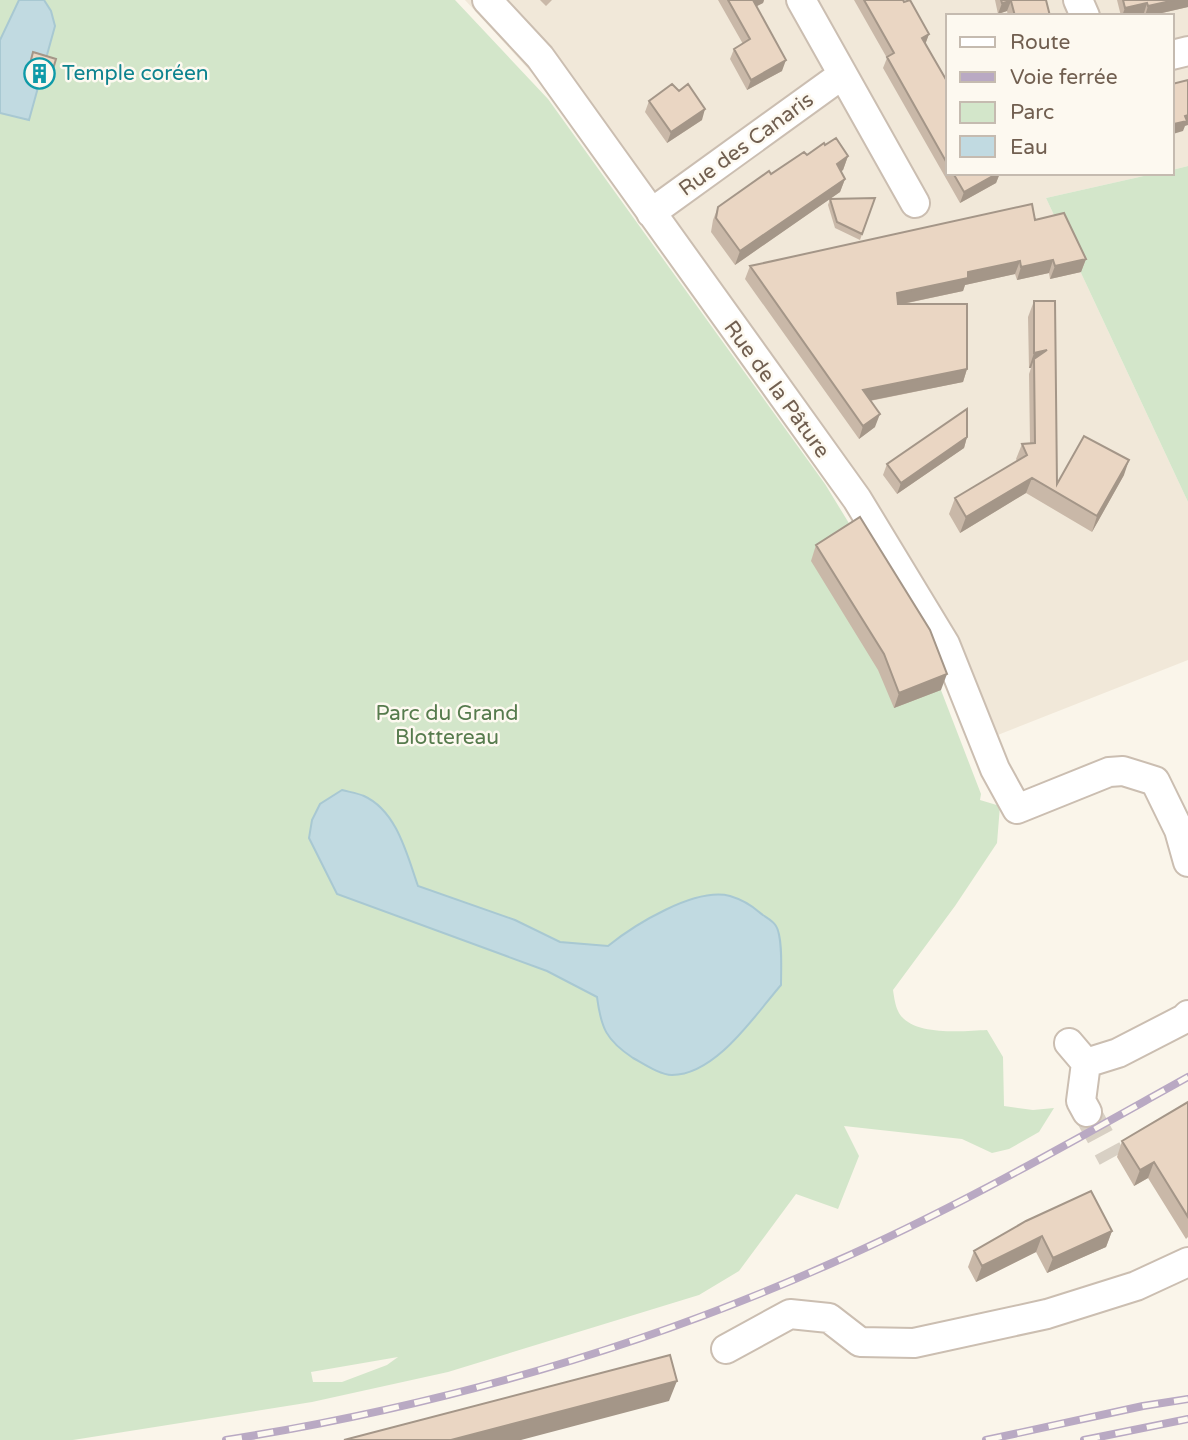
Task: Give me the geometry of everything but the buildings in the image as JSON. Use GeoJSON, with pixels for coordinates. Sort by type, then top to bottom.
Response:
{"type":"FeatureCollection","features":[{"type":"Feature","properties":{"kind":"street","name":"Rue de la Pâture"},"geometry":{"type":"LineString","coordinates":[[487,0],[540,57],[870,521],[945,644],[995,769],[1017,809],[1108,772],[1122,771],[1155,781],[1179,830],[1188,862]]}},
{"type":"Feature","properties":{"kind":"street"},"geometry":{"type":"LineString","coordinates":[[801,0],[915,203]]}},
{"type":"Feature","properties":{"kind":"street","name":"Rue des Canaris"},"geometry":{"type":"LineString","coordinates":[[651,213],[842,75]]}},
{"type":"Feature","properties":{"kind":"street"},"geometry":{"type":"LineString","coordinates":[[1087,1112],[1081,1101],[1077,1053],[1118,1053],[1188,1015]]}},
{"type":"Feature","properties":{"kind":"street"},"geometry":{"type":"LineString","coordinates":[[726,1349],[790,1314],[829,1318],[860,1342],[914,1343],[1047,1314],[1136,1286],[1188,1262]]}},
{"type":"Feature","properties":{"kind":"shaded area"},"geometry":{"type":"Polygon","coordinates":[[[465,0],[1188,0],[1188,166],[1174,170],[1174,14],[946,14],[946,175],[1148,175],[1046,198],[1188,502],[1188,660],[970,746],[932,642],[837,486],[553,96],[465,0]]]}},
{"type":"Feature","properties":{"kind":"green space","name":"Parc du Grand Blottereau"},"geometry":{"type":"Polygon","coordinates":[[[0,0],[455,0],[548,99],[825,484],[924,646],[981,794],[980,800],[1000,806],[997,843],[893,990],[896,1006],[904,1019],[925,1029],[987,1030],[1003,1057],[1004,1106],[1033,1110],[1054,1108],[1039,1132],[1009,1149],[992,1153],[962,1139],[844,1126],[859,1156],[838,1209],[796,1194],[739,1271],[699,1295],[448,1372],[312,1402],[73,1440],[0,1440],[0,0]],[[398,1357],[311,1372],[313,1382],[342,1382],[387,1365],[398,1357]]]}},
{"type":"Feature","properties":{"kind":"green space"},"geometry":{"type":"Polygon","coordinates":[[[1188,166],[1188,502],[1046,198],[1148,175],[1174,175],[1174,170],[1188,166]]]}},
{"type":"Feature","properties":{"kind":"water"},"geometry":{"type":"Polygon","coordinates":[[[19,0],[44,0],[51,11],[55,26],[29,120],[0,113],[0,40],[19,0]]]}},
{"type":"Feature","properties":{"kind":"water"},"geometry":{"type":"Polygon","coordinates":[[[342,790],[364,796],[385,812],[405,848],[418,886],[515,920],[560,942],[608,946],[633,928],[683,902],[716,895],[738,899],[776,926],[781,946],[781,985],[747,1027],[704,1065],[672,1075],[657,1071],[633,1058],[611,1039],[603,1025],[597,997],[547,971],[337,894],[309,838],[312,820],[320,804],[342,790]]]}},
{"type":"Feature","properties":{"kind":"tunnel"},"geometry":{"type":"LineString","coordinates":[[1087,1112],[1112,1158]]}},
{"type":"Feature","properties":{"kind":"railway"},"geometry":{"type":"LineString","coordinates":[[226,1440],[382,1411],[459,1392],[611,1348],[685,1322],[759,1294],[878,1242],[1012,1174],[1188,1077]]}},
{"type":"Feature","properties":{"kind":"railway"},"geometry":{"type":"LineString","coordinates":[[986,1440],[1188,1399]]}},
{"type":"Feature","properties":{"kind":"railway"},"geometry":{"type":"LineString","coordinates":[[1084,1440],[1188,1419]]}},
{"type":"Feature","properties":{"kind":"place","name":"Temple coréen"},"geometry":{"type":"Point","coordinates":[39,73]}}]}
